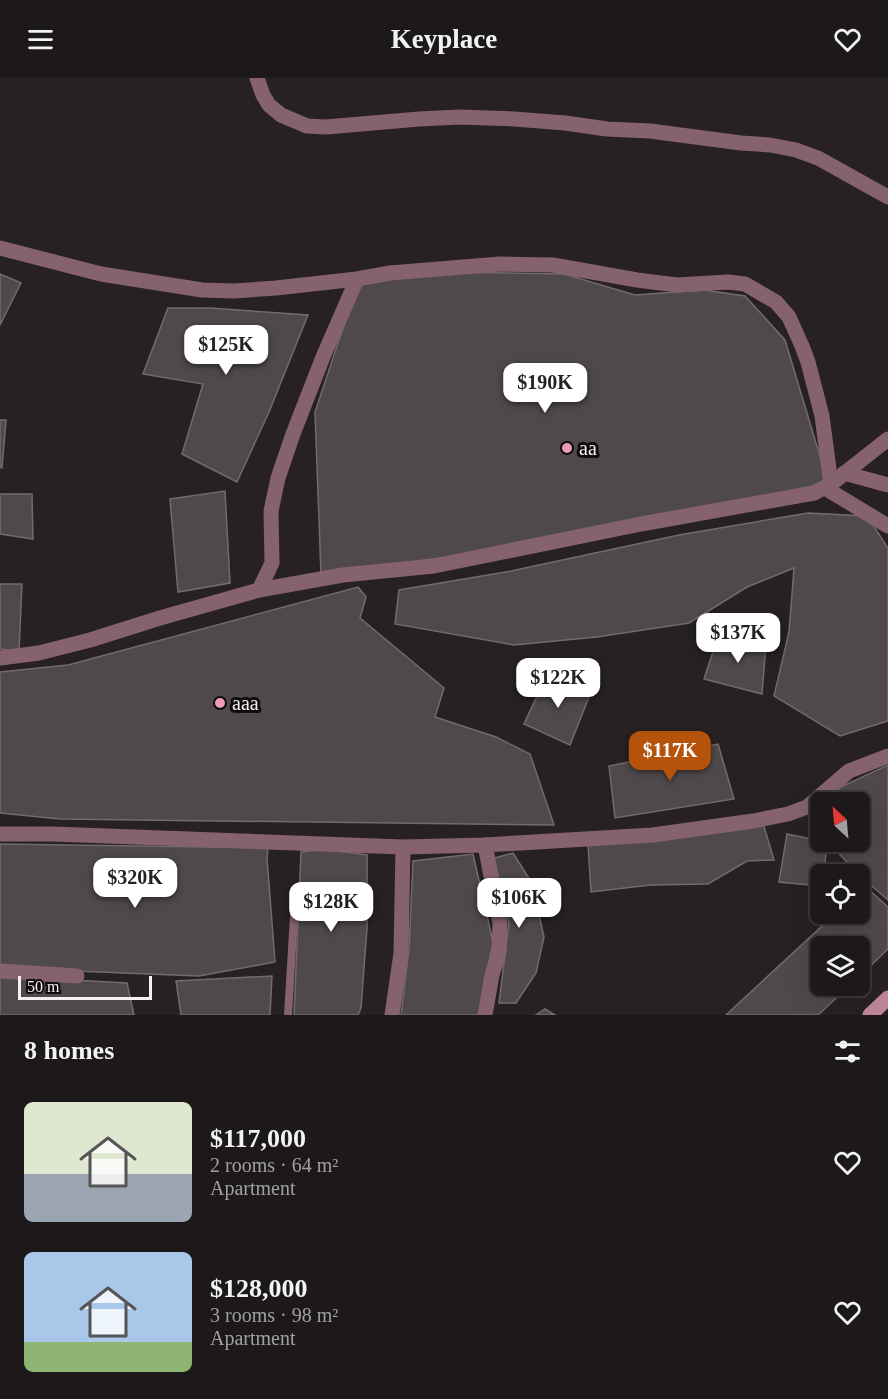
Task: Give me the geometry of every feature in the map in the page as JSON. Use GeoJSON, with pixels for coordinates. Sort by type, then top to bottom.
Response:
{"type":"FeatureCollection","features":[{"type":"Feature","properties":{"kind":"street"},"geometry":{"type":"LineString","coordinates":[[257,78],[269,105],[281,115],[306,126],[326,127],[460,117],[514,118],[770,145],[796,150],[818,158],[888,196]]}},
{"type":"Feature","properties":{"kind":"street"},"geometry":{"type":"LineString","coordinates":[[0,248],[101,274],[202,290],[234,291],[276,288],[390,273],[500,264],[553,265],[677,285],[728,282],[745,284],[777,302],[789,317],[802,346],[822,417],[828,486]]}},
{"type":"Feature","properties":{"kind":"street"},"geometry":{"type":"LineString","coordinates":[[259,590],[272,563],[271,511],[278,478],[323,357],[357,279]]}},
{"type":"Feature","properties":{"kind":"street"},"geometry":{"type":"LineString","coordinates":[[0,658],[50,651],[259,590],[343,574],[434,566],[641,524],[814,493],[828,486],[888,439]]}},
{"type":"Feature","properties":{"kind":"street"},"geometry":{"type":"LineString","coordinates":[[844,473],[888,485]]}},
{"type":"Feature","properties":{"kind":"street"},"geometry":{"type":"LineString","coordinates":[[828,486],[888,526]]}},
{"type":"Feature","properties":{"kind":"street"},"geometry":{"type":"LineString","coordinates":[[0,834],[403,847],[485,845],[653,835],[753,822],[788,814],[807,807],[849,771],[888,756]]}},
{"type":"Feature","properties":{"kind":"street"},"geometry":{"type":"LineString","coordinates":[[485,845],[500,923],[499,952],[492,975],[485,1015]]}},
{"type":"Feature","properties":{"kind":"street"},"geometry":{"type":"LineString","coordinates":[[392,1015],[401,954],[403,847]]}},
{"type":"Feature","properties":{"kind":"street"},"geometry":{"type":"LineString","coordinates":[[0,970],[77,976]]}},
{"type":"Feature","properties":{"kind":"street"},"geometry":{"type":"LineString","coordinates":[[870,1015],[888,998]]}},
{"type":"Feature","properties":{"kind":"lane"},"geometry":{"type":"LineString","coordinates":[[288,1015],[294,916]]}},
{"type":"Feature","properties":{"kind":"building","name":"aa"},"geometry":{"type":"Polygon","coordinates":[[[455,272],[564,274],[635,295],[704,290],[745,296],[785,340],[828,483],[504,549],[321,575],[315,412],[358,283],[455,272]]]}},
{"type":"Feature","properties":{"kind":"building"},"geometry":{"type":"Polygon","coordinates":[[[0,274],[21,283],[0,325],[0,274]]]}},
{"type":"Feature","properties":{"kind":"building"},"geometry":{"type":"Polygon","coordinates":[[[168,308],[210,308],[308,315],[269,412],[237,482],[182,454],[203,384],[143,374],[168,308]]]}},
{"type":"Feature","properties":{"kind":"building"},"geometry":{"type":"Polygon","coordinates":[[[0,420],[6,420],[2,468],[0,467],[0,420]]]}},
{"type":"Feature","properties":{"kind":"building"},"geometry":{"type":"Polygon","coordinates":[[[225,491],[230,583],[178,592],[170,499],[225,491]]]}},
{"type":"Feature","properties":{"kind":"building"},"geometry":{"type":"Polygon","coordinates":[[[0,494],[32,494],[33,539],[0,534],[0,494]]]}},
{"type":"Feature","properties":{"kind":"building"},"geometry":{"type":"Polygon","coordinates":[[[808,513],[867,516],[888,548],[888,721],[840,736],[774,696],[789,632],[794,568],[747,587],[689,623],[597,637],[514,645],[395,624],[399,590],[511,571],[679,535],[808,513]]]}},
{"type":"Feature","properties":{"kind":"building"},"geometry":{"type":"Polygon","coordinates":[[[0,584],[22,584],[19,651],[0,649],[0,584]]]}},
{"type":"Feature","properties":{"kind":"building","name":"aaa"},"geometry":{"type":"Polygon","coordinates":[[[358,587],[366,597],[360,618],[444,688],[435,717],[496,737],[530,754],[554,825],[60,819],[0,813],[0,672],[68,665],[358,587]]]}},
{"type":"Feature","properties":{"kind":"building"},"geometry":{"type":"Polygon","coordinates":[[[718,636],[766,644],[762,694],[704,679],[718,636]]]}},
{"type":"Feature","properties":{"kind":"building"},"geometry":{"type":"Polygon","coordinates":[[[547,675],[591,692],[570,745],[524,724],[547,675]]]}},
{"type":"Feature","properties":{"kind":"building"},"geometry":{"type":"Polygon","coordinates":[[[718,744],[734,799],[615,818],[609,766],[718,744]]]}},
{"type":"Feature","properties":{"kind":"building"},"geometry":{"type":"Polygon","coordinates":[[[888,765],[888,900],[870,885],[870,864],[849,864],[837,852],[870,852],[870,792],[833,792],[888,765]]]}},
{"type":"Feature","properties":{"kind":"building"},"geometry":{"type":"Polygon","coordinates":[[[763,823],[774,860],[747,861],[708,884],[651,885],[591,892],[588,845],[763,823]]]}},
{"type":"Feature","properties":{"kind":"building"},"geometry":{"type":"Polygon","coordinates":[[[787,834],[810,839],[810,852],[826,852],[825,864],[810,864],[810,885],[779,882],[787,834]]]}},
{"type":"Feature","properties":{"kind":"building"},"geometry":{"type":"Polygon","coordinates":[[[0,844],[268,848],[275,962],[199,976],[24,969],[0,965],[0,844]]]}},
{"type":"Feature","properties":{"kind":"building"},"geometry":{"type":"Polygon","coordinates":[[[324,849],[367,855],[367,928],[361,1008],[358,1015],[294,1015],[301,852],[324,849]]]}},
{"type":"Feature","properties":{"kind":"building"},"geometry":{"type":"Polygon","coordinates":[[[513,853],[532,883],[544,937],[536,973],[516,1003],[499,1003],[509,922],[494,858],[513,853]]]}},
{"type":"Feature","properties":{"kind":"building"},"geometry":{"type":"Polygon","coordinates":[[[473,854],[493,942],[479,1015],[401,1015],[409,949],[413,861],[473,854]]]}},
{"type":"Feature","properties":{"kind":"building"},"geometry":{"type":"Polygon","coordinates":[[[870,891],[888,907],[888,949],[870,966],[870,936],[811,936],[824,924],[870,924],[870,891]]]}},
{"type":"Feature","properties":{"kind":"building"},"geometry":{"type":"Polygon","coordinates":[[[810,937],[810,996],[838,996],[818,1015],[726,1015],[810,937]]]}},
{"type":"Feature","properties":{"kind":"building"},"geometry":{"type":"Polygon","coordinates":[[[0,976],[127,983],[134,1015],[0,1015],[0,976]]]}},
{"type":"Feature","properties":{"kind":"building"},"geometry":{"type":"Polygon","coordinates":[[[272,976],[270,1015],[181,1015],[176,981],[272,976]]]}},
{"type":"Feature","properties":{"kind":"building"},"geometry":{"type":"Polygon","coordinates":[[[545,1009],[555,1015],[536,1015],[545,1009]]]}},
{"type":"Feature","properties":{"kind":"place","name":"aa"},"geometry":{"type":"Point","coordinates":[567,448]}},
{"type":"Feature","properties":{"kind":"place","name":"aaa"},"geometry":{"type":"Point","coordinates":[220,703]}}]}
